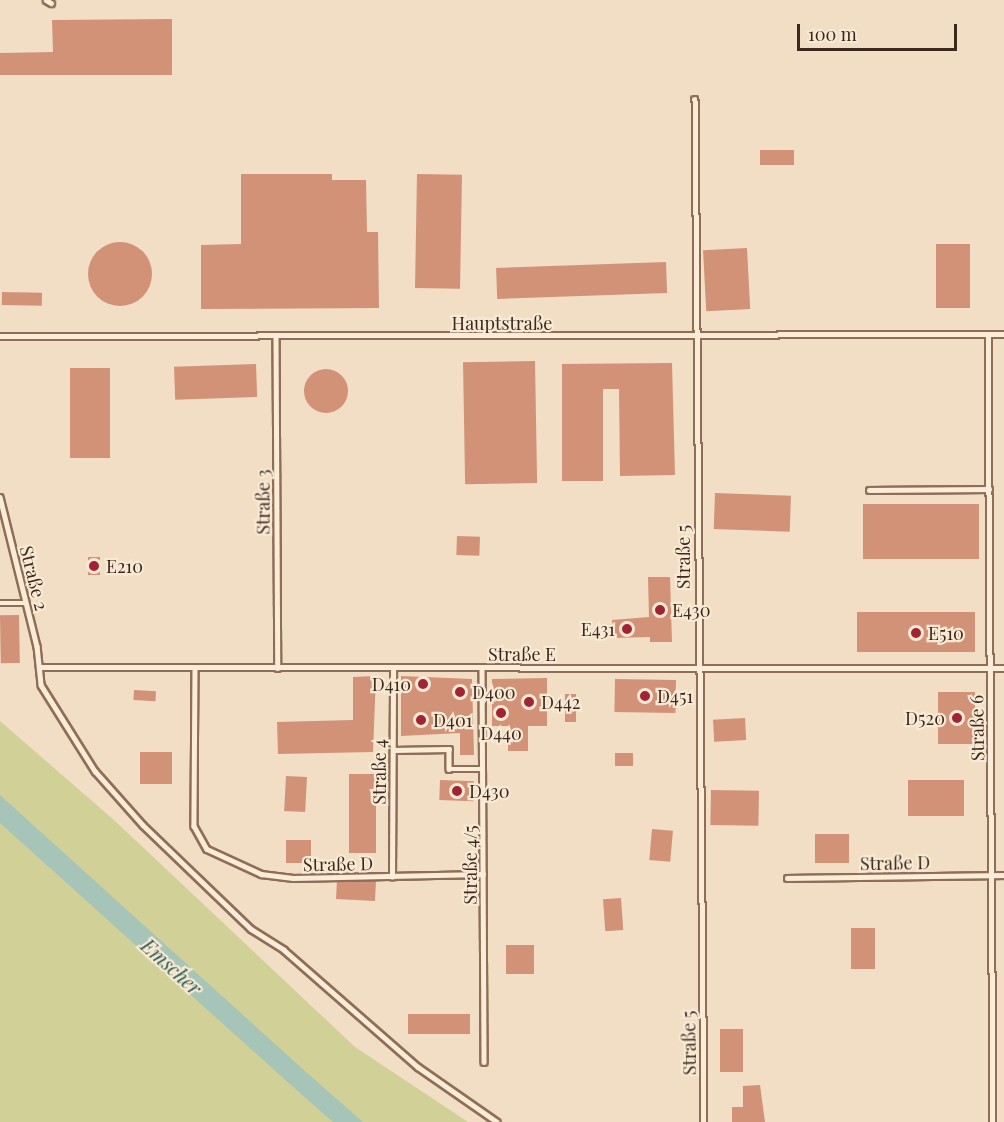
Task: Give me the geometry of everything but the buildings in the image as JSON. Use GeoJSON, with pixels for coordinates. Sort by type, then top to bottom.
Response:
{"type":"FeatureCollection","features":[{"type":"Feature","properties":{"kind":"lane","name":"Straße 5"},"geometry":{"type":"LineString","coordinates":[[695,99],[697,667],[704,1122]]}},
{"type":"Feature","properties":{"kind":"lane","name":"Straße 6"},"geometry":{"type":"LineString","coordinates":[[988,334],[993,1122]]}},
{"type":"Feature","properties":{"kind":"lane","name":"Hauptstraße"},"geometry":{"type":"LineString","coordinates":[[0,336],[1004,334]]}},
{"type":"Feature","properties":{"kind":"lane","name":"Straße 3"},"geometry":{"type":"LineString","coordinates":[[276,335],[278,668]]}},
{"type":"Feature","properties":{"kind":"lane"},"geometry":{"type":"LineString","coordinates":[[868,490],[989,489]]}},
{"type":"Feature","properties":{"kind":"lane","name":"Straße 2"},"geometry":{"type":"LineString","coordinates":[[0,497],[26,603],[41,685],[66,729],[95,771],[143,825],[251,929],[284,950],[418,1067],[497,1122]]}},
{"type":"Feature","properties":{"kind":"lane"},"geometry":{"type":"LineString","coordinates":[[0,603],[26,603]]}},
{"type":"Feature","properties":{"kind":"lane","name":"Straße E"},"geometry":{"type":"LineString","coordinates":[[39,667],[195,669],[1004,668]]}},
{"type":"Feature","properties":{"kind":"lane","name":"Straße 4"},"geometry":{"type":"LineString","coordinates":[[392,877],[393,668]]}},
{"type":"Feature","properties":{"kind":"lane","name":"Straße 4/5"},"geometry":{"type":"LineString","coordinates":[[482,668],[484,1062]]}},
{"type":"Feature","properties":{"kind":"lane","name":"Straße D"},"geometry":{"type":"LineString","coordinates":[[195,669],[194,826],[202,844],[230,861],[261,874],[293,878],[336,874],[392,877],[483,874]]}},
{"type":"Feature","properties":{"kind":"lane"},"geometry":{"type":"LineString","coordinates":[[393,750],[448,749],[449,769],[483,769]]}},
{"type":"Feature","properties":{"kind":"lane","name":"Straße D"},"geometry":{"type":"LineString","coordinates":[[787,878],[1004,875]]}},
{"type":"Feature","properties":{"kind":"shaded area"},"geometry":{"type":"Polygon","coordinates":[[[0,721],[115,821],[355,1047],[468,1122],[0,1122],[0,721]]]}},
{"type":"Feature","properties":{"kind":"water","name":"Emscher"},"geometry":{"type":"Polygon","coordinates":[[[0,795],[363,1122],[333,1122],[0,823],[0,795]]]}},
{"type":"Feature","properties":{"kind":"place","name":"E210"},"geometry":{"type":"Point","coordinates":[94,566]}},
{"type":"Feature","properties":{"kind":"place","name":"E430"},"geometry":{"type":"Point","coordinates":[660,610]}},
{"type":"Feature","properties":{"kind":"place","name":"E431"},"geometry":{"type":"Point","coordinates":[627,629]}},
{"type":"Feature","properties":{"kind":"place","name":"E510"},"geometry":{"type":"Point","coordinates":[916,633]}},
{"type":"Feature","properties":{"kind":"place","name":"D410"},"geometry":{"type":"Point","coordinates":[423,684]}},
{"type":"Feature","properties":{"kind":"place","name":"D400"},"geometry":{"type":"Point","coordinates":[460,692]}},
{"type":"Feature","properties":{"kind":"place","name":"D451"},"geometry":{"type":"Point","coordinates":[645,696]}},
{"type":"Feature","properties":{"kind":"place","name":"D442"},"geometry":{"type":"Point","coordinates":[529,702]}},
{"type":"Feature","properties":{"kind":"place","name":"D440"},"geometry":{"type":"Point","coordinates":[501,713]}},
{"type":"Feature","properties":{"kind":"place","name":"D520"},"geometry":{"type":"Point","coordinates":[957,718]}},
{"type":"Feature","properties":{"kind":"place","name":"D401"},"geometry":{"type":"Point","coordinates":[421,720]}},
{"type":"Feature","properties":{"kind":"place","name":"D430"},"geometry":{"type":"Point","coordinates":[457,791]}}]}
